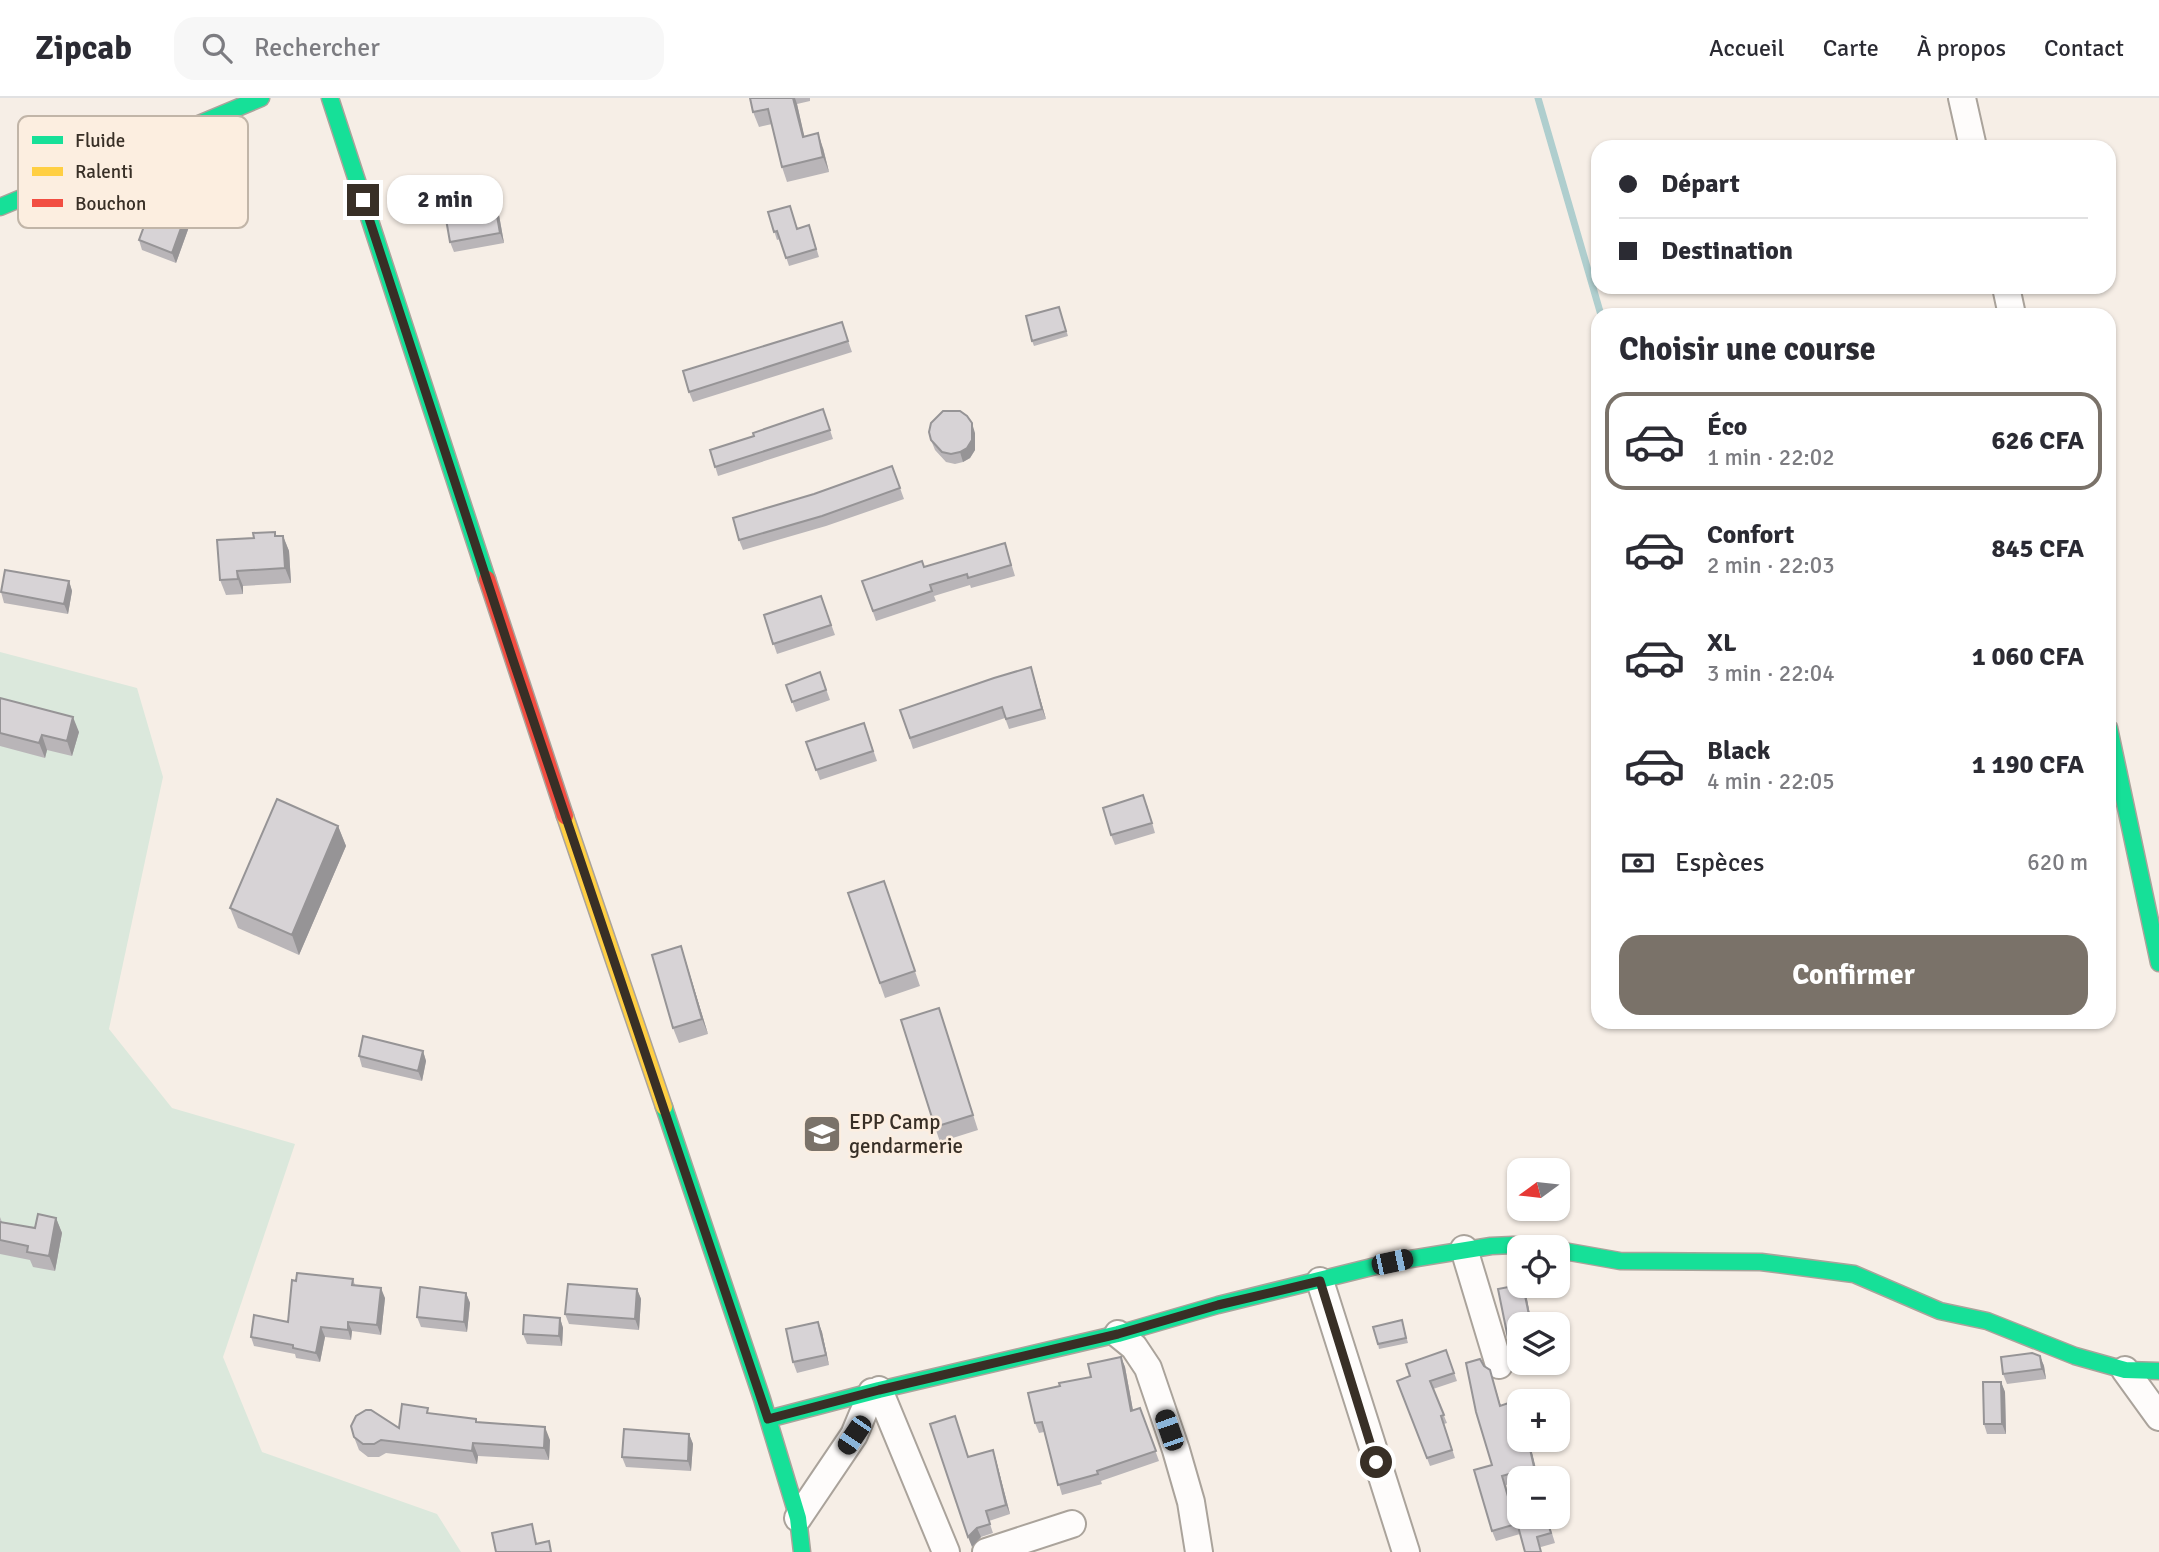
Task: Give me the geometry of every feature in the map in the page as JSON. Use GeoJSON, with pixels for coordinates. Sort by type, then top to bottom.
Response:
{"type":"FeatureCollection","features":[{"type":"Feature","properties":{"kind":"street"},"geometry":{"type":"LineString","coordinates":[[218,116],[261,98]]}},
{"type":"Feature","properties":{"kind":"street"},"geometry":{"type":"LineString","coordinates":[[330,98],[517,673],[768,1419],[798,1518],[802,1552]]}},
{"type":"Feature","properties":{"kind":"street"},"geometry":{"type":"LineString","coordinates":[[1962,98],[1971,140]]}},
{"type":"Feature","properties":{"kind":"street"},"geometry":{"type":"LineString","coordinates":[[0,206],[18,199]]}},
{"type":"Feature","properties":{"kind":"street"},"geometry":{"type":"LineString","coordinates":[[2116,760],[2159,963]]}},
{"type":"Feature","properties":{"kind":"street"},"geometry":{"type":"LineString","coordinates":[[768,1419],[1118,1334],[1218,1305],[1392,1262],[1464,1249],[1507,1245]]}},
{"type":"Feature","properties":{"kind":"street"},"geometry":{"type":"LineString","coordinates":[[1464,1249],[1499,1365]]}},
{"type":"Feature","properties":{"kind":"street"},"geometry":{"type":"LineString","coordinates":[[1570,1252],[1620,1261],[1761,1262],[1854,1275],[1940,1311],[1987,1321],[2075,1356],[2125,1370],[2159,1371]]}},
{"type":"Feature","properties":{"kind":"street"},"geometry":{"type":"LineString","coordinates":[[1320,1281],[1406,1552]]}},
{"type":"Feature","properties":{"kind":"street"},"geometry":{"type":"LineString","coordinates":[[1118,1334],[1134,1347],[1148,1368],[1177,1450],[1191,1502],[1199,1552]]}},
{"type":"Feature","properties":{"kind":"street"},"geometry":{"type":"LineString","coordinates":[[2125,1370],[2159,1417]]}},
{"type":"Feature","properties":{"kind":"street"},"geometry":{"type":"LineString","coordinates":[[798,1518],[854,1435],[875,1391]]}},
{"type":"Feature","properties":{"kind":"street"},"geometry":{"type":"LineString","coordinates":[[875,1391],[946,1552]]}},
{"type":"Feature","properties":{"kind":"street"},"geometry":{"type":"LineString","coordinates":[[986,1552],[1072,1524]]}},
{"type":"Feature","properties":{"kind":"shaded area"},"geometry":{"type":"Polygon","coordinates":[[[0,652],[137,688],[163,777],[109,1029],[172,1108],[295,1144],[223,1357],[262,1452],[437,1514],[461,1552],[0,1552],[0,652]]]}},
{"type":"Feature","properties":{"kind":"building"},"geometry":{"type":"Polygon","coordinates":[[[750,98],[793,98],[803,137],[818,133],[823,157],[782,167],[768,109],[753,112],[750,98]]]}},
{"type":"Feature","properties":{"kind":"building"},"geometry":{"type":"Polygon","coordinates":[[[493,193],[500,233],[450,242],[443,202],[493,193]]]}},
{"type":"Feature","properties":{"kind":"building"},"geometry":{"type":"Polygon","coordinates":[[[790,206],[797,229],[809,225],[816,249],[786,258],[768,212],[790,206]]]}},
{"type":"Feature","properties":{"kind":"building"},"geometry":{"type":"Polygon","coordinates":[[[143,228],[181,228],[172,253],[139,240],[143,228]]]}},
{"type":"Feature","properties":{"kind":"building"},"geometry":{"type":"Polygon","coordinates":[[[1059,307],[1066,331],[1032,341],[1026,316],[1059,307]]]}},
{"type":"Feature","properties":{"kind":"building"},"geometry":{"type":"Polygon","coordinates":[[[842,322],[848,341],[689,392],[683,371],[842,322]]]}},
{"type":"Feature","properties":{"kind":"building"},"geometry":{"type":"Polygon","coordinates":[[[823,409],[830,430],[715,467],[710,450],[823,409]]]}},
{"type":"Feature","properties":{"kind":"building"},"geometry":{"type":"Polygon","coordinates":[[[943,411],[960,411],[972,423],[972,440],[967,448],[960,452],[942,452],[931,440],[931,423],[943,411]]]}},
{"type":"Feature","properties":{"kind":"building"},"geometry":{"type":"Polygon","coordinates":[[[892,466],[900,488],[822,516],[739,540],[733,518],[814,494],[892,466]]]}},
{"type":"Feature","properties":{"kind":"building"},"geometry":{"type":"Polygon","coordinates":[[[275,532],[275,536],[283,536],[285,568],[237,571],[238,579],[220,580],[217,540],[254,538],[253,533],[275,532]]]}},
{"type":"Feature","properties":{"kind":"building"},"geometry":{"type":"Polygon","coordinates":[[[1005,543],[1011,565],[968,578],[967,574],[930,585],[932,591],[873,611],[862,581],[922,561],[924,567],[1005,543]]]}},
{"type":"Feature","properties":{"kind":"building"},"geometry":{"type":"Polygon","coordinates":[[[5,570],[69,581],[64,604],[1,592],[5,570]]]}},
{"type":"Feature","properties":{"kind":"building"},"geometry":{"type":"Polygon","coordinates":[[[821,596],[831,625],[773,644],[764,615],[821,596]]]}},
{"type":"Feature","properties":{"kind":"building"},"geometry":{"type":"Polygon","coordinates":[[[1031,667],[1042,709],[1006,719],[1002,707],[910,738],[900,710],[1031,667]]]}},
{"type":"Feature","properties":{"kind":"building"},"geometry":{"type":"Polygon","coordinates":[[[820,672],[826,690],[792,702],[786,685],[820,672]]]}},
{"type":"Feature","properties":{"kind":"building"},"geometry":{"type":"Polygon","coordinates":[[[0,698],[73,717],[67,741],[42,735],[39,743],[0,733],[0,698]]]}},
{"type":"Feature","properties":{"kind":"building"},"geometry":{"type":"Polygon","coordinates":[[[864,723],[873,751],[816,770],[806,742],[864,723]]]}},
{"type":"Feature","properties":{"kind":"building"},"geometry":{"type":"Polygon","coordinates":[[[1143,795],[1152,823],[1111,835],[1103,808],[1143,795]]]}},
{"type":"Feature","properties":{"kind":"building"},"geometry":{"type":"Polygon","coordinates":[[[277,799],[338,826],[292,935],[230,908],[277,799]]]}},
{"type":"Feature","properties":{"kind":"building"},"geometry":{"type":"Polygon","coordinates":[[[884,881],[915,971],[880,983],[848,893],[884,881]]]}},
{"type":"Feature","properties":{"kind":"building"},"geometry":{"type":"Polygon","coordinates":[[[681,946],[702,1019],[673,1028],[652,955],[681,946]]]}},
{"type":"Feature","properties":{"kind":"building"},"geometry":{"type":"Polygon","coordinates":[[[939,1008],[973,1115],[935,1127],[901,1020],[939,1008]]]}},
{"type":"Feature","properties":{"kind":"building"},"geometry":{"type":"Polygon","coordinates":[[[363,1036],[423,1051],[418,1071],[359,1056],[363,1036]]]}},
{"type":"Feature","properties":{"kind":"building"},"geometry":{"type":"Polygon","coordinates":[[[38,1214],[56,1218],[49,1256],[27,1252],[28,1246],[0,1240],[0,1222],[35,1228],[38,1214]]]}},
{"type":"Feature","properties":{"kind":"building"},"geometry":{"type":"Polygon","coordinates":[[[297,1273],[353,1279],[352,1285],[381,1288],[377,1325],[348,1322],[348,1330],[321,1327],[316,1353],[293,1348],[293,1345],[251,1337],[254,1315],[288,1322],[292,1280],[296,1281],[297,1273]]]}},
{"type":"Feature","properties":{"kind":"building"},"geometry":{"type":"Polygon","coordinates":[[[568,1284],[637,1289],[635,1319],[565,1314],[568,1284]]]}},
{"type":"Feature","properties":{"kind":"building"},"geometry":{"type":"Polygon","coordinates":[[[420,1287],[466,1293],[464,1322],[417,1317],[420,1287]]]}},
{"type":"Feature","properties":{"kind":"building"},"geometry":{"type":"Polygon","coordinates":[[[1507,1287],[1507,1298],[1525,1298],[1528,1312],[1507,1312],[1507,1333],[1498,1289],[1507,1287]]]}},
{"type":"Feature","properties":{"kind":"building"},"geometry":{"type":"Polygon","coordinates":[[[524,1315],[560,1318],[559,1336],[523,1334],[524,1315]]]}},
{"type":"Feature","properties":{"kind":"building"},"geometry":{"type":"Polygon","coordinates":[[[1402,1320],[1406,1338],[1378,1344],[1373,1327],[1402,1320]]]}},
{"type":"Feature","properties":{"kind":"building"},"geometry":{"type":"Polygon","coordinates":[[[818,1322],[826,1355],[793,1362],[786,1329],[818,1322]]]}},
{"type":"Feature","properties":{"kind":"building"},"geometry":{"type":"Polygon","coordinates":[[[1446,1350],[1454,1373],[1430,1381],[1444,1415],[1441,1416],[1452,1450],[1427,1458],[1397,1381],[1410,1376],[1406,1364],[1446,1350]]]}},
{"type":"Feature","properties":{"kind":"building"},"geometry":{"type":"Polygon","coordinates":[[[2032,1353],[2040,1356],[2042,1369],[2003,1374],[2001,1357],[2032,1353]]]}},
{"type":"Feature","properties":{"kind":"building"},"geometry":{"type":"Polygon","coordinates":[[[1121,1357],[1131,1411],[1140,1408],[1156,1451],[1097,1471],[1098,1474],[1058,1485],[1042,1422],[1035,1423],[1028,1393],[1091,1377],[1088,1364],[1121,1357]]]}},
{"type":"Feature","properties":{"kind":"building"},"geometry":{"type":"Polygon","coordinates":[[[1480,1359],[1490,1370],[1500,1406],[1507,1404],[1507,1452],[1531,1452],[1534,1466],[1507,1466],[1507,1475],[1502,1476],[1507,1493],[1507,1527],[1492,1531],[1474,1470],[1492,1465],[1476,1412],[1466,1363],[1480,1359]]]}},
{"type":"Feature","properties":{"kind":"building"},"geometry":{"type":"Polygon","coordinates":[[[1983,1382],[2001,1382],[2002,1424],[1984,1424],[1983,1382]]]}},
{"type":"Feature","properties":{"kind":"building"},"geometry":{"type":"Polygon","coordinates":[[[402,1404],[428,1408],[427,1413],[476,1419],[476,1422],[545,1427],[544,1448],[473,1443],[472,1451],[381,1440],[374,1444],[363,1444],[354,1437],[351,1426],[356,1416],[366,1410],[371,1410],[399,1428],[402,1404]]]}},
{"type":"Feature","properties":{"kind":"building"},"geometry":{"type":"Polygon","coordinates":[[[955,1416],[968,1457],[993,1450],[1006,1505],[986,1511],[990,1524],[977,1528],[968,1537],[930,1424],[955,1416]]]}},
{"type":"Feature","properties":{"kind":"building"},"geometry":{"type":"Polygon","coordinates":[[[624,1429],[689,1434],[688,1461],[622,1457],[624,1429]]]}},
{"type":"Feature","properties":{"kind":"building"},"geometry":{"type":"Polygon","coordinates":[[[532,1524],[536,1544],[549,1541],[551,1552],[496,1552],[492,1533],[532,1524]]]}},
{"type":"Feature","properties":{"kind":"building"},"geometry":{"type":"Polygon","coordinates":[[[1519,1529],[1550,1529],[1551,1533],[1537,1537],[1541,1552],[1525,1552],[1519,1529]]]}},
{"type":"Feature","properties":{"kind":"waterway"},"geometry":{"type":"LineString","coordinates":[[1538,98],[1591,281]]}},
{"type":"Feature","properties":{"kind":"waterway"},"geometry":{"type":"LineString","coordinates":[[1595,294],[1599,308]]}},
{"type":"Feature","properties":{"kind":"traffic: fast"},"geometry":{"type":"LineString","coordinates":[[218,116],[261,98]]}},
{"type":"Feature","properties":{"kind":"traffic: fast"},"geometry":{"type":"LineString","coordinates":[[330,98],[487,579]]}},
{"type":"Feature","properties":{"kind":"traffic: fast"},"geometry":{"type":"LineString","coordinates":[[0,207],[18,199]]}},
{"type":"Feature","properties":{"kind":"traffic: fast"},"geometry":{"type":"LineString","coordinates":[[2116,761],[2159,963]]}},
{"type":"Feature","properties":{"kind":"traffic: fast"},"geometry":{"type":"LineString","coordinates":[[664,1107],[762,1399],[798,1518],[802,1552]]}},
{"type":"Feature","properties":{"kind":"traffic: fast"},"geometry":{"type":"LineString","coordinates":[[768,1419],[1118,1334],[1218,1305],[1392,1262],[1507,1245]]}},
{"type":"Feature","properties":{"kind":"traffic: fast"},"geometry":{"type":"LineString","coordinates":[[1570,1252],[1620,1261],[1761,1262],[1854,1274],[1940,1311],[1987,1321],[2075,1356],[2125,1370],[2159,1371]]}},
{"type":"Feature","properties":{"kind":"traffic: slow"},"geometry":{"type":"LineString","coordinates":[[565,816],[664,1107]]}},
{"type":"Feature","properties":{"kind":"traffic: jam"},"geometry":{"type":"LineString","coordinates":[[487,579],[565,816]]}},
{"type":"Feature","properties":{"kind":"place","name":"EPP Camp gendarmerie"},"geometry":{"type":"Point","coordinates":[822,1134]}},
{"type":"Feature","properties":{"kind":"route"},"geometry":{"type":"LineString","coordinates":[[363,200],[513,660],[768,1419],[1118,1334],[1218,1305],[1320,1281],[1376,1462]]}}]}
